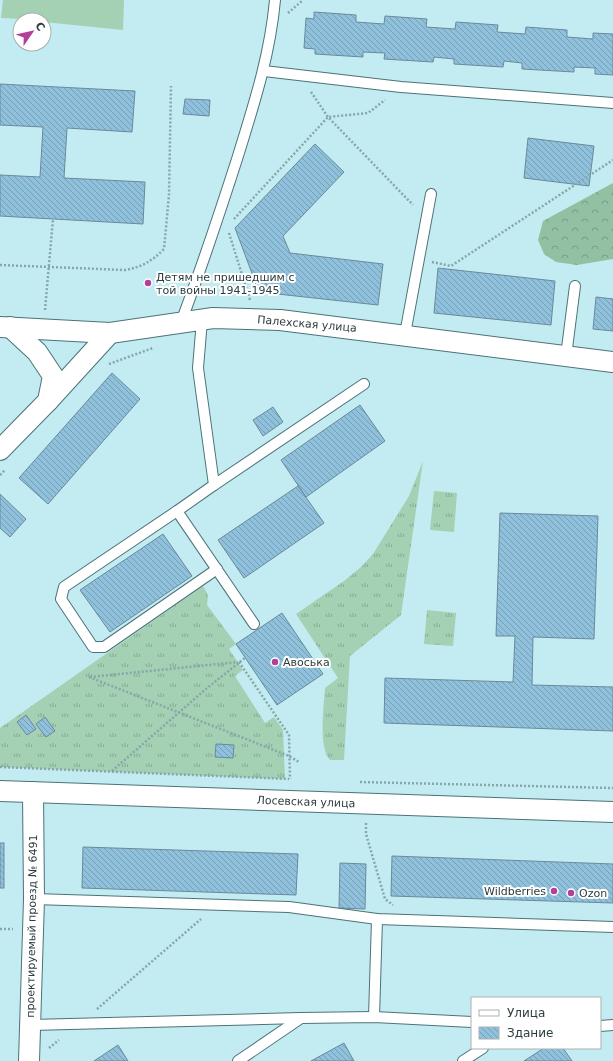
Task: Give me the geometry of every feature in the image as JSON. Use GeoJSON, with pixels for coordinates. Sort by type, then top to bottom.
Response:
{"type":"FeatureCollection","features":[{"type":"Feature","properties":{"kind":"street","name":"Палехская улица"},"geometry":{"type":"LineString","coordinates":[[5,327],[110,332],[213,318],[280,320],[405,334],[613,362]]}},
{"type":"Feature","properties":{"kind":"street"},"geometry":{"type":"LineString","coordinates":[[5,327],[38,352],[53,376],[48,402]]}},
{"type":"Feature","properties":{"kind":"street"},"geometry":{"type":"LineString","coordinates":[[0,450],[48,402],[110,332]]}},
{"type":"Feature","properties":{"kind":"street","name":"Лосевская улица"},"geometry":{"type":"LineString","coordinates":[[0,791],[613,812]]}},
{"type":"Feature","properties":{"kind":"street","name":"проектируемый проезд № 6491"},"geometry":{"type":"LineString","coordinates":[[33,792],[34,899],[31,1025],[37,1056]]}},
{"type":"Feature","properties":{"kind":"lane"},"geometry":{"type":"LineString","coordinates":[[181,322],[207,255],[264,71],[273,26],[275,0]]}},
{"type":"Feature","properties":{"kind":"lane"},"geometry":{"type":"LineString","coordinates":[[264,71],[301,77],[401,87],[613,103]]}},
{"type":"Feature","properties":{"kind":"lane"},"geometry":{"type":"LineString","coordinates":[[405,334],[431,194]]}},
{"type":"Feature","properties":{"kind":"lane"},"geometry":{"type":"LineString","coordinates":[[566,356],[575,286]]}},
{"type":"Feature","properties":{"kind":"lane"},"geometry":{"type":"LineString","coordinates":[[202,320],[198,368],[214,485]]}},
{"type":"Feature","properties":{"kind":"lane"},"geometry":{"type":"LineString","coordinates":[[217,569],[104,647],[93,647],[61,599],[64,587],[364,384]]}},
{"type":"Feature","properties":{"kind":"lane"},"geometry":{"type":"LineString","coordinates":[[177,511],[254,624]]}},
{"type":"Feature","properties":{"kind":"lane"},"geometry":{"type":"LineString","coordinates":[[34,899],[289,907],[377,919],[613,927]]}},
{"type":"Feature","properties":{"kind":"lane"},"geometry":{"type":"LineString","coordinates":[[374,1017],[377,919]]}},
{"type":"Feature","properties":{"kind":"lane"},"geometry":{"type":"LineString","coordinates":[[31,1025],[374,1017],[471,1022]]}},
{"type":"Feature","properties":{"kind":"lane"},"geometry":{"type":"LineString","coordinates":[[238,1061],[301,1018]]}},
{"type":"Feature","properties":{"kind":"lane"},"geometry":{"type":"LineString","coordinates":[[601,1026],[613,1025]]}},
{"type":"Feature","properties":{"kind":"lane"},"geometry":{"type":"LineString","coordinates":[[464,1061],[482,1049]]}},
{"type":"Feature","properties":{"kind":"path"},"geometry":{"type":"LineString","coordinates":[[301,77],[328,117],[427,219]]}},
{"type":"Feature","properties":{"kind":"path"},"geometry":{"type":"LineString","coordinates":[[0,265],[125,270],[141,267],[153,260],[164,249],[169,196],[171,86]]}},
{"type":"Feature","properties":{"kind":"path"},"geometry":{"type":"LineString","coordinates":[[232,221],[328,117],[368,113],[401,87]]}},
{"type":"Feature","properties":{"kind":"path"},"geometry":{"type":"LineString","coordinates":[[420,259],[451,266],[613,160]]}},
{"type":"Feature","properties":{"kind":"path"},"geometry":{"type":"LineString","coordinates":[[45,313],[53,219]]}},
{"type":"Feature","properties":{"kind":"path"},"geometry":{"type":"LineString","coordinates":[[227,226],[251,303]]}},
{"type":"Feature","properties":{"kind":"path"},"geometry":{"type":"LineString","coordinates":[[112,771],[177,713],[245,658]]}},
{"type":"Feature","properties":{"kind":"path"},"geometry":{"type":"LineString","coordinates":[[239,662],[89,677],[289,756],[299,762]]}},
{"type":"Feature","properties":{"kind":"path"},"geometry":{"type":"LineString","coordinates":[[239,662],[289,735],[290,780]]}},
{"type":"Feature","properties":{"kind":"path"},"geometry":{"type":"LineString","coordinates":[[0,767],[294,780]]}},
{"type":"Feature","properties":{"kind":"path"},"geometry":{"type":"LineString","coordinates":[[366,777],[366,834],[385,899],[412,920]]}},
{"type":"Feature","properties":{"kind":"path"},"geometry":{"type":"LineString","coordinates":[[357,782],[613,788]]}},
{"type":"Feature","properties":{"kind":"path"},"geometry":{"type":"LineString","coordinates":[[37,1056],[79,1024],[203,916],[208,904]]}},
{"type":"Feature","properties":{"kind":"green space"},"geometry":{"type":"Polygon","coordinates":[[[3,0],[124,0],[123,30],[52,23],[52,12],[12,12],[12,19],[1,18],[3,0]]]}},
{"type":"Feature","properties":{"kind":"green space"},"geometry":{"type":"Polygon","coordinates":[[[613,183],[613,259],[577,265],[556,262],[544,254],[538,240],[543,221],[613,183]]]}},
{"type":"Feature","properties":{"kind":"green space"},"geometry":{"type":"Polygon","coordinates":[[[423,461],[401,615],[350,656],[344,760],[330,760],[326,754],[323,736],[325,688],[338,678],[296,614],[344,581],[361,567],[373,554],[409,496],[423,461]]]}},
{"type":"Feature","properties":{"kind":"green space"},"geometry":{"type":"Polygon","coordinates":[[[434,491],[457,493],[454,532],[430,530],[434,491]]]}},
{"type":"Feature","properties":{"kind":"green space"},"geometry":{"type":"Polygon","coordinates":[[[203,586],[208,595],[207,605],[236,644],[229,649],[243,670],[235,676],[265,723],[274,717],[283,730],[285,779],[0,767],[0,728],[203,586]]]}},
{"type":"Feature","properties":{"kind":"green space"},"geometry":{"type":"Polygon","coordinates":[[[427,610],[456,613],[453,646],[424,644],[427,610]]]}},
{"type":"Feature","properties":{"kind":"building"},"geometry":{"type":"Polygon","coordinates":[[[314,12],[356,15],[356,22],[384,24],[385,16],[427,19],[426,27],[455,29],[456,22],[498,25],[497,32],[525,34],[526,27],[567,30],[567,37],[593,39],[593,33],[613,34],[613,75],[595,74],[595,68],[574,67],[574,72],[522,69],[522,63],[504,61],[503,67],[454,64],[454,59],[434,57],[433,62],[384,59],[385,53],[363,52],[363,57],[315,54],[315,49],[304,48],[306,18],[314,19],[314,12]]]}},
{"type":"Feature","properties":{"kind":"building"},"geometry":{"type":"Polygon","coordinates":[[[0,84],[135,91],[132,132],[67,128],[64,178],[145,182],[143,224],[0,216],[0,175],[40,177],[43,127],[0,125],[0,84]]]}},
{"type":"Feature","properties":{"kind":"building"},"geometry":{"type":"Polygon","coordinates":[[[185,99],[210,100],[209,116],[183,114],[185,99]]]}},
{"type":"Feature","properties":{"kind":"building"},"geometry":{"type":"Polygon","coordinates":[[[528,138],[594,146],[589,186],[524,178],[528,138]]]}},
{"type":"Feature","properties":{"kind":"building"},"geometry":{"type":"Polygon","coordinates":[[[315,144],[344,172],[283,236],[290,253],[383,264],[378,305],[259,292],[235,228],[315,144]]]}},
{"type":"Feature","properties":{"kind":"building"},"geometry":{"type":"Polygon","coordinates":[[[438,268],[555,281],[551,325],[434,313],[438,268]]]}},
{"type":"Feature","properties":{"kind":"building"},"geometry":{"type":"Polygon","coordinates":[[[596,297],[613,299],[613,331],[593,329],[596,297]]]}},
{"type":"Feature","properties":{"kind":"building"},"geometry":{"type":"Polygon","coordinates":[[[112,373],[140,399],[48,504],[19,478],[112,373]]]}},
{"type":"Feature","properties":{"kind":"building"},"geometry":{"type":"Polygon","coordinates":[[[360,405],[385,441],[306,497],[281,460],[360,405]]]}},
{"type":"Feature","properties":{"kind":"building"},"geometry":{"type":"Polygon","coordinates":[[[273,407],[283,422],[263,436],[253,420],[273,407]]]}},
{"type":"Feature","properties":{"kind":"building"},"geometry":{"type":"Polygon","coordinates":[[[298,486],[324,523],[244,578],[218,540],[298,486]]]}},
{"type":"Feature","properties":{"kind":"building"},"geometry":{"type":"Polygon","coordinates":[[[0,494],[26,519],[10,537],[0,528],[0,494]]]}},
{"type":"Feature","properties":{"kind":"building"},"geometry":{"type":"Polygon","coordinates":[[[500,513],[598,516],[594,639],[533,637],[532,685],[613,687],[613,731],[384,723],[385,678],[513,682],[515,636],[496,636],[500,513]]]}},
{"type":"Feature","properties":{"kind":"building"},"geometry":{"type":"Polygon","coordinates":[[[163,534],[192,576],[110,632],[80,590],[163,534]]]}},
{"type":"Feature","properties":{"kind":"building"},"geometry":{"type":"Polygon","coordinates":[[[282,613],[323,674],[277,705],[236,644],[282,613]]]}},
{"type":"Feature","properties":{"kind":"building"},"geometry":{"type":"Polygon","coordinates":[[[26,715],[36,729],[27,735],[17,722],[26,715]]]}},
{"type":"Feature","properties":{"kind":"building"},"geometry":{"type":"Polygon","coordinates":[[[45,717],[55,731],[46,737],[36,724],[45,717]]]}},
{"type":"Feature","properties":{"kind":"building"},"geometry":{"type":"Polygon","coordinates":[[[216,744],[234,745],[233,758],[215,757],[216,744]]]}},
{"type":"Feature","properties":{"kind":"building"},"geometry":{"type":"Polygon","coordinates":[[[0,843],[4,843],[4,888],[0,888],[0,843]]]}},
{"type":"Feature","properties":{"kind":"building"},"geometry":{"type":"Polygon","coordinates":[[[83,847],[298,854],[296,895],[82,888],[83,847]]]}},
{"type":"Feature","properties":{"kind":"building"},"geometry":{"type":"Polygon","coordinates":[[[392,856],[613,864],[613,903],[391,896],[392,856]]]}},
{"type":"Feature","properties":{"kind":"building"},"geometry":{"type":"Polygon","coordinates":[[[340,863],[366,864],[365,909],[339,908],[340,863]]]}},
{"type":"Feature","properties":{"kind":"building"},"geometry":{"type":"Polygon","coordinates":[[[344,1043],[354,1061],[311,1061],[344,1043]]]}},
{"type":"Feature","properties":{"kind":"building"},"geometry":{"type":"Polygon","coordinates":[[[118,1045],[128,1061],[94,1061],[118,1045]]]}},
{"type":"Feature","properties":{"kind":"building"},"geometry":{"type":"Polygon","coordinates":[[[542,1049],[564,1049],[572,1061],[524,1061],[542,1049]]]}},
{"type":"Feature","properties":{"kind":"place","name":"Детям не пришедшим с той войны 1941-1945"},"geometry":{"type":"Point","coordinates":[148,283]}},
{"type":"Feature","properties":{"kind":"place","name":"Авоська"},"geometry":{"type":"Point","coordinates":[275,662]}},
{"type":"Feature","properties":{"kind":"place","name":"Wildberries"},"geometry":{"type":"Point","coordinates":[554,891]}},
{"type":"Feature","properties":{"kind":"place","name":"Ozon"},"geometry":{"type":"Point","coordinates":[571,893]}}]}
